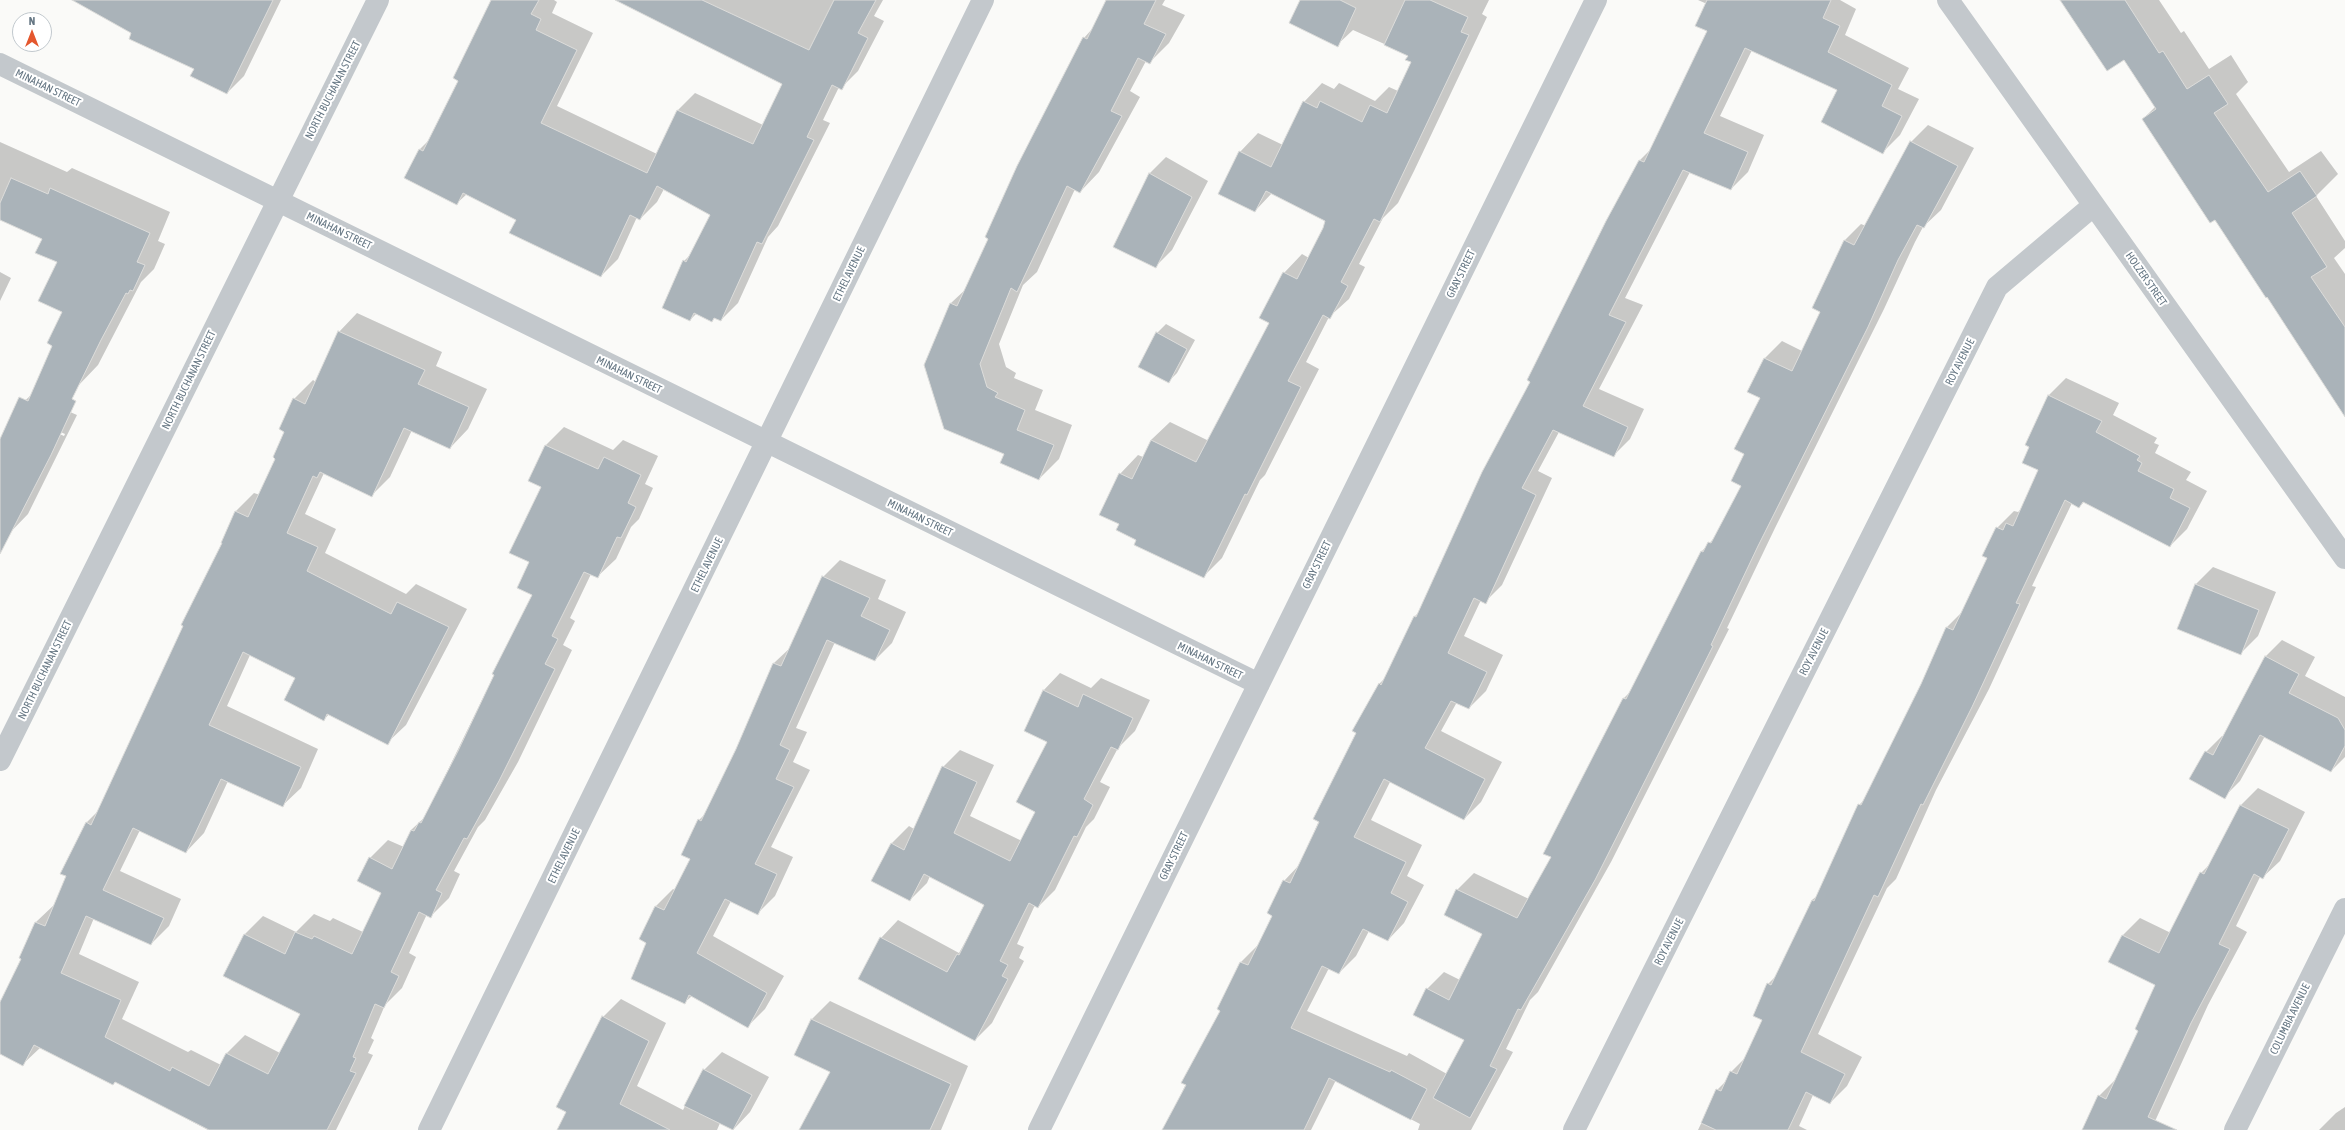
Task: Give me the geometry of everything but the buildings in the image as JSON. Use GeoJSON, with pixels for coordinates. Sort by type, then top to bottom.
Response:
{"type":"FeatureCollection","features":[{"type":"Feature","properties":{"kind":"street","name":"NORTH BUCHANAN STREET"},"geometry":{"type":"LineString","coordinates":[[0,760],[378,0]]}},
{"type":"Feature","properties":{"kind":"street","name":"ETHEL AVENUE"},"geometry":{"type":"LineString","coordinates":[[429,1130],[983,0]]}},
{"type":"Feature","properties":{"kind":"street","name":"GRAY STREET"},"geometry":{"type":"LineString","coordinates":[[1039,1130],[1596,0]]}},
{"type":"Feature","properties":{"kind":"street","name":"HOLZER STREET"},"geometry":{"type":"LineString","coordinates":[[1948,0],[2345,558]]}},
{"type":"Feature","properties":{"kind":"street","name":"MINAHAN STREET"},"geometry":{"type":"LineString","coordinates":[[0,64],[1258,684]]}},
{"type":"Feature","properties":{"kind":"street","name":"ROY AVENUE"},"geometry":{"type":"LineString","coordinates":[[1574,1130],[1997,287],[2094,205]]}},
{"type":"Feature","properties":{"kind":"street","name":"COLUMBIA AVENUE"},"geometry":{"type":"LineString","coordinates":[[2235,1130],[2345,909]]}}]}
